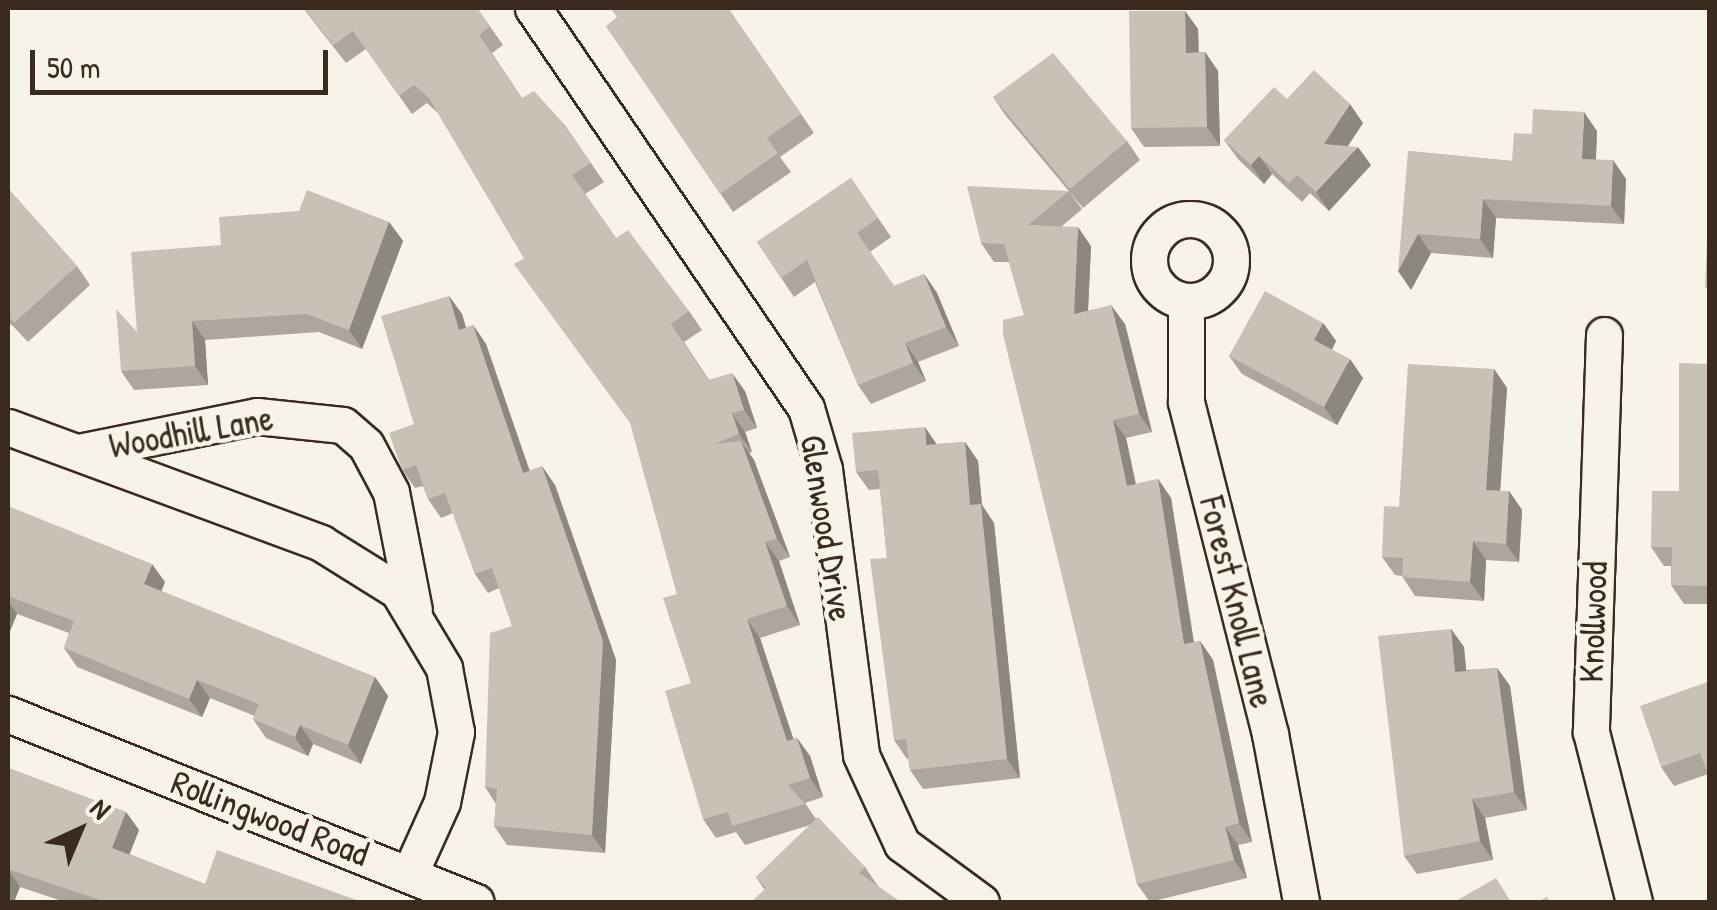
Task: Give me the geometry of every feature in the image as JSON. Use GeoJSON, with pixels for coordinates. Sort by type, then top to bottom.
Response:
{"type":"FeatureCollection","features":[{"type":"Feature","properties":{"kind":"street","name":"Glenwood Drive"},"geometry":{"type":"LineString","coordinates":[[533,8],[806,408],[824,469],[862,756],[902,844],[924,869],[981,902]]}},
{"type":"Feature","properties":{"kind":"street","name":"Forest Knoll Lane"},"geometry":{"type":"LineString","coordinates":[[1186,301],[1186,402],[1270,734],[1301,902]]}},
{"type":"Feature","properties":{"kind":"street","name":"Knollwood"},"geometry":{"type":"LineString","coordinates":[[1604,335],[1590,732],[1634,902]]}},
{"type":"Feature","properties":{"kind":"street","name":"Woodhill Lane"},"geometry":{"type":"LineString","coordinates":[[74,453],[258,416],[343,425],[366,445],[391,492],[414,610],[444,668],[456,732],[442,802],[410,873]]}},
{"type":"Feature","properties":{"kind":"street","name":"Woodhill Lane"},"geometry":{"type":"LineString","coordinates":[[8,427],[321,543],[414,610]]}},
{"type":"Feature","properties":{"kind":"street","name":"Rollingwood Road"},"geometry":{"type":"LineString","coordinates":[[8,714],[476,902]]}},
{"type":"Feature","properties":{"kind":"building"},"geometry":{"type":"Polygon","coordinates":[[[304,8],[477,8],[490,26],[479,35],[522,98],[534,91],[564,124],[591,163],[572,175],[616,238],[628,230],[689,311],[671,324],[708,380],[732,373],[744,410],[732,413],[739,434],[714,444],[741,441],[777,539],[765,542],[787,606],[747,619],[787,741],[797,738],[810,778],[788,785],[805,804],[732,826],[728,812],[703,819],[665,691],[691,683],[663,598],[677,594],[630,423],[514,264],[524,258],[429,98],[414,85],[399,96],[353,31],[333,45],[304,8]]]}},
{"type":"Feature","properties":{"kind":"building"},"geometry":{"type":"Polygon","coordinates":[[[610,8],[728,8],[801,114],[767,138],[778,153],[720,194],[606,26],[617,17],[610,8]]]}},
{"type":"Feature","properties":{"kind":"building"},"geometry":{"type":"Polygon","coordinates":[[[1129,11],[1185,11],[1186,53],[1205,52],[1207,127],[1131,128],[1129,11]]]}},
{"type":"Feature","properties":{"kind":"building"},"geometry":{"type":"Polygon","coordinates":[[[1053,53],[1127,141],[1070,189],[993,97],[1053,53]]]}},
{"type":"Feature","properties":{"kind":"building"},"geometry":{"type":"Polygon","coordinates":[[[1314,70],[1350,104],[1324,144],[1358,147],[1316,192],[1297,175],[1289,183],[1259,156],[1251,165],[1224,140],[1274,87],[1287,99],[1314,70]]]}},
{"type":"Feature","properties":{"kind":"building"},"geometry":{"type":"Polygon","coordinates":[[[1533,109],[1584,112],[1582,159],[1613,160],[1611,206],[1483,199],[1480,239],[1418,234],[1398,271],[1408,151],[1512,161],[1514,133],[1532,134],[1533,109]]]}},
{"type":"Feature","properties":{"kind":"building"},"geometry":{"type":"Polygon","coordinates":[[[851,178],[878,218],[857,233],[894,286],[924,274],[946,327],[905,343],[913,363],[858,385],[807,260],[781,278],[757,242],[851,178]]]}},
{"type":"Feature","properties":{"kind":"building"},"geometry":{"type":"Polygon","coordinates":[[[967,186],[1069,191],[1028,225],[1078,227],[1074,314],[1111,305],[1139,414],[1113,420],[1127,486],[1158,479],[1184,644],[1200,641],[1239,823],[1225,827],[1234,860],[1137,884],[1003,334],[1003,320],[1024,315],[1004,244],[981,243],[967,186]]]}},
{"type":"Feature","properties":{"kind":"building"},"geometry":{"type":"Polygon","coordinates":[[[8,188],[77,266],[14,323],[8,316],[8,188]]]}},
{"type":"Feature","properties":{"kind":"building"},"geometry":{"type":"Polygon","coordinates":[[[307,190],[389,222],[349,330],[306,314],[192,321],[195,366],[121,371],[116,309],[137,332],[131,252],[221,245],[219,217],[299,211],[307,190]]]}},
{"type":"Feature","properties":{"kind":"building"},"geometry":{"type":"Polygon","coordinates":[[[1708,217],[1710,288],[1705,288],[1708,217]]]}},
{"type":"Feature","properties":{"kind":"building"},"geometry":{"type":"Polygon","coordinates":[[[1265,291],[1323,323],[1314,340],[1350,359],[1324,407],[1229,356],[1265,291]]]}},
{"type":"Feature","properties":{"kind":"building"},"geometry":{"type":"Polygon","coordinates":[[[449,296],[459,330],[473,325],[523,473],[542,466],[603,641],[592,835],[494,826],[497,789],[485,787],[490,633],[512,626],[492,568],[475,574],[445,493],[428,499],[416,465],[402,470],[389,433],[414,424],[381,316],[449,296]]]}},
{"type":"Feature","properties":{"kind":"building"},"geometry":{"type":"Polygon","coordinates":[[[1679,363],[1710,364],[1710,586],[1671,585],[1672,547],[1651,547],[1652,491],[1679,491],[1679,363]]]}},
{"type":"Feature","properties":{"kind":"building"},"geometry":{"type":"Polygon","coordinates":[[[1408,364],[1494,369],[1486,490],[1509,491],[1506,544],[1473,541],[1470,582],[1402,577],[1403,558],[1382,557],[1384,506],[1399,507],[1408,364]]]}},
{"type":"Feature","properties":{"kind":"building"},"geometry":{"type":"Polygon","coordinates":[[[925,427],[926,445],[965,442],[970,505],[981,504],[1007,759],[910,770],[906,739],[894,740],[870,559],[887,558],[878,470],[856,472],[852,433],[925,427]]]}},
{"type":"Feature","properties":{"kind":"building"},"geometry":{"type":"Polygon","coordinates":[[[8,506],[152,564],[144,584],[375,677],[348,745],[300,725],[295,737],[253,719],[259,704],[197,680],[189,699],[64,648],[74,621],[8,596],[8,506]]]}},
{"type":"Feature","properties":{"kind":"building"},"geometry":{"type":"Polygon","coordinates":[[[1451,629],[1455,672],[1497,668],[1514,792],[1472,799],[1480,841],[1404,856],[1378,636],[1451,629]]]}},
{"type":"Feature","properties":{"kind":"building"},"geometry":{"type":"Polygon","coordinates":[[[1710,681],[1710,779],[1700,753],[1661,767],[1640,706],[1710,681]]]}},
{"type":"Feature","properties":{"kind":"building"},"geometry":{"type":"Polygon","coordinates":[[[8,768],[126,812],[112,848],[205,884],[217,850],[362,902],[106,902],[8,869],[8,768]]]}},
{"type":"Feature","properties":{"kind":"building"},"geometry":{"type":"Polygon","coordinates":[[[818,817],[865,867],[859,873],[901,902],[751,902],[766,888],[756,877],[818,817]]]}},
{"type":"Feature","properties":{"kind":"building"},"geometry":{"type":"Polygon","coordinates":[[[1496,878],[1511,902],[1454,902],[1496,878]]]}}]}
